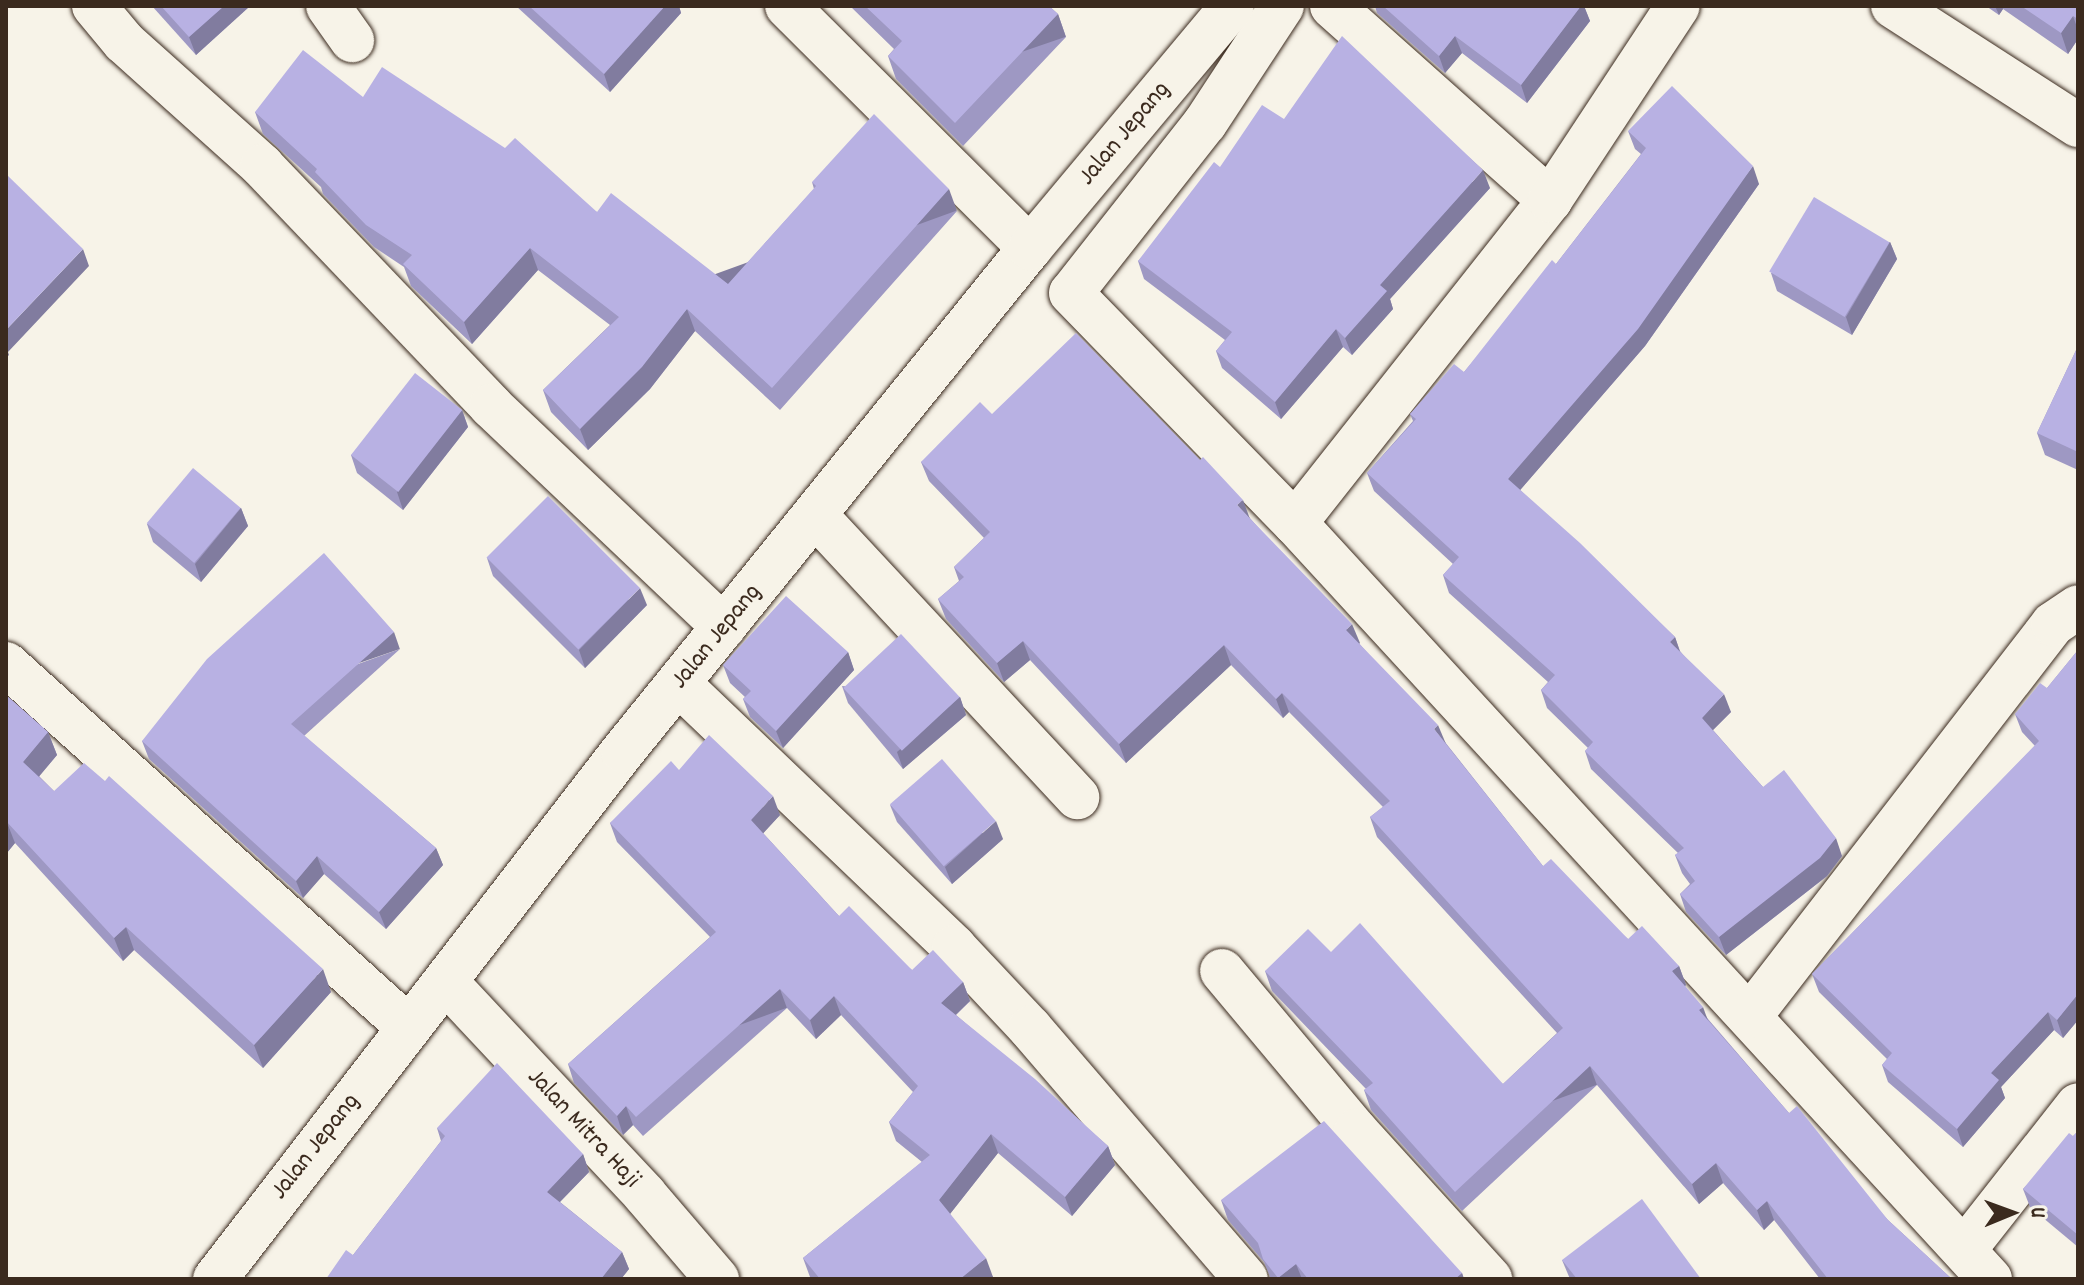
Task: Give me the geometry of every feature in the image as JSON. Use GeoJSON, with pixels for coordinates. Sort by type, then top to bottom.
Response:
{"type":"FeatureCollection","features":[{"type":"Feature","properties":{"kind":"street"},"geometry":{"type":"LineString","coordinates":[[787,6],[1030,248]]}},
{"type":"Feature","properties":{"kind":"street","name":"Jalan Jepang"},"geometry":{"type":"LineString","coordinates":[[215,1279],[408,1027],[724,627],[1030,248],[1232,6]]}},
{"type":"Feature","properties":{"kind":"street"},"geometry":{"type":"LineString","coordinates":[[1282,6],[1205,123],[1071,293],[1295,523],[1977,1265],[2078,1105]]}},
{"type":"Feature","properties":{"kind":"street"},"geometry":{"type":"LineString","coordinates":[[1332,6],[1550,200]]}},
{"type":"Feature","properties":{"kind":"street"},"geometry":{"type":"LineString","coordinates":[[1893,6],[2078,125]]}},
{"type":"Feature","properties":{"kind":"street"},"geometry":{"type":"LineString","coordinates":[[1295,523],[1550,200],[1678,8]]}},
{"type":"Feature","properties":{"kind":"street"},"geometry":{"type":"LineString","coordinates":[[117,14],[491,406],[724,627]]}},
{"type":"Feature","properties":{"kind":"street"},"geometry":{"type":"LineString","coordinates":[[816,516],[1077,797]]}},
{"type":"Feature","properties":{"kind":"street"},"geometry":{"type":"LineString","coordinates":[[1750,1016],[2053,624],[2078,607]]}},
{"type":"Feature","properties":{"kind":"street"},"geometry":{"type":"LineString","coordinates":[[6,664],[408,1027]]}},
{"type":"Feature","properties":{"kind":"street"},"geometry":{"type":"LineString","coordinates":[[679,684],[954,947],[1030,1028],[1246,1279]]}},
{"type":"Feature","properties":{"kind":"street"},"geometry":{"type":"LineString","coordinates":[[1222,971],[1356,1131],[1490,1279]]}},
{"type":"Feature","properties":{"kind":"street","name":"Jalan Mitra Haji"},"geometry":{"type":"LineString","coordinates":[[446,982],[635,1184],[717,1279]]}},
{"type":"Feature","properties":{"kind":"building"},"geometry":{"type":"Polygon","coordinates":[[[161,6],[224,6],[189,37],[161,6]]]}},
{"type":"Feature","properties":{"kind":"building"},"geometry":{"type":"Polygon","coordinates":[[[529,6],[665,6],[604,74],[529,6]]]}},
{"type":"Feature","properties":{"kind":"building"},"geometry":{"type":"Polygon","coordinates":[[[865,6],[1049,6],[1058,14],[955,123],[888,56],[902,41],[865,6]]]}},
{"type":"Feature","properties":{"kind":"building"},"geometry":{"type":"Polygon","coordinates":[[[1383,6],[1581,6],[1521,85],[1455,36],[1439,56],[1383,6]]]}},
{"type":"Feature","properties":{"kind":"building"},"geometry":{"type":"Polygon","coordinates":[[[2021,6],[2078,6],[2078,19],[2073,16],[2061,33],[2021,6]]]}},
{"type":"Feature","properties":{"kind":"building"},"geometry":{"type":"Polygon","coordinates":[[[1342,36],[1483,170],[1380,285],[1387,291],[1345,338],[1336,329],[1275,402],[1216,351],[1232,332],[1138,261],[1214,162],[1220,167],[1262,105],[1284,119],[1342,36]]]}},
{"type":"Feature","properties":{"kind":"building"},"geometry":{"type":"Polygon","coordinates":[[[303,50],[363,97],[382,67],[505,148],[515,138],[597,212],[611,193],[728,284],[816,186],[812,182],[874,114],[949,189],[772,388],[687,309],[642,367],[580,429],[543,390],[619,317],[530,248],[464,322],[403,264],[412,255],[366,225],[315,172],[317,169],[255,112],[303,50]]]}},
{"type":"Feature","properties":{"kind":"building"},"geometry":{"type":"Polygon","coordinates":[[[1672,86],[1753,166],[1638,329],[1508,479],[1580,543],[1675,637],[1670,642],[1724,694],[1702,718],[1763,787],[1784,770],[1836,838],[1820,858],[1719,937],[1680,894],[1695,881],[1675,855],[1684,848],[1585,751],[1593,742],[1541,690],[1555,675],[1443,575],[1459,557],[1367,473],[1416,419],[1410,414],[1454,364],[1464,372],[1552,260],[1556,264],[1646,148],[1628,131],[1672,86]]]}},
{"type":"Feature","properties":{"kind":"building"},"geometry":{"type":"Polygon","coordinates":[[[6,174],[83,249],[6,330],[6,174]]]}},
{"type":"Feature","properties":{"kind":"building"},"geometry":{"type":"Polygon","coordinates":[[[1814,197],[1889,242],[1845,317],[1769,272],[1814,197]]]}},
{"type":"Feature","properties":{"kind":"building"},"geometry":{"type":"Polygon","coordinates":[[[1076,333],[1200,460],[1203,457],[1243,500],[1237,505],[1352,624],[1346,630],[1438,725],[1434,729],[1543,866],[1551,859],[1628,939],[1642,926],[1679,966],[1672,971],[1703,1007],[1699,1010],[1789,1113],[1797,1106],[1888,1220],[1952,1279],[1828,1279],[1767,1201],[1757,1210],[1716,1163],[1692,1184],[1590,1066],[1455,1192],[1364,1090],[1373,1083],[1265,971],[1308,929],[1331,952],[1360,923],[1503,1084],[1563,1028],[1370,817],[1390,801],[1282,693],[1276,699],[1224,645],[1119,744],[1023,641],[997,663],[938,599],[964,577],[954,567],[990,532],[921,462],[980,402],[992,414],[1076,333]]]}},
{"type":"Feature","properties":{"kind":"building"},"geometry":{"type":"Polygon","coordinates":[[[2078,346],[2078,452],[2037,433],[2078,346]]]}},
{"type":"Feature","properties":{"kind":"building"},"geometry":{"type":"Polygon","coordinates":[[[415,373],[462,410],[398,492],[351,455],[415,373]]]}},
{"type":"Feature","properties":{"kind":"building"},"geometry":{"type":"Polygon","coordinates":[[[193,468],[240,508],[194,563],[147,523],[193,468]]]}},
{"type":"Feature","properties":{"kind":"building"},"geometry":{"type":"Polygon","coordinates":[[[548,496],[640,588],[578,649],[486,558],[548,496]]]}},
{"type":"Feature","properties":{"kind":"building"},"geometry":{"type":"Polygon","coordinates":[[[324,553],[394,632],[291,724],[436,848],[379,912],[317,856],[296,881],[142,741],[207,659],[324,553]]]}},
{"type":"Feature","properties":{"kind":"building"},"geometry":{"type":"Polygon","coordinates":[[[786,596],[848,652],[776,731],[743,699],[751,691],[723,665],[786,596]]]}},
{"type":"Feature","properties":{"kind":"building"},"geometry":{"type":"Polygon","coordinates":[[[901,634],[960,697],[902,751],[843,688],[901,634]]]}},
{"type":"Feature","properties":{"kind":"building"},"geometry":{"type":"Polygon","coordinates":[[[2078,650],[2078,994],[2057,1020],[2048,1012],[1991,1073],[1999,1080],[1957,1129],[1882,1065],[1892,1053],[1812,974],[2039,741],[2015,714],[2040,683],[2047,688],[2078,650]]]}},
{"type":"Feature","properties":{"kind":"building"},"geometry":{"type":"Polygon","coordinates":[[[6,695],[48,732],[23,762],[54,791],[84,763],[105,781],[109,776],[323,969],[254,1045],[126,927],[114,938],[6,821],[6,695]]]}},
{"type":"Feature","properties":{"kind":"building"},"geometry":{"type":"Polygon","coordinates":[[[709,735],[773,796],[751,820],[839,916],[849,906],[912,970],[933,950],[963,982],[941,1003],[1035,1079],[1108,1146],[1065,1197],[991,1134],[939,1200],[986,1258],[960,1279],[820,1279],[803,1258],[930,1155],[889,1122],[918,1086],[834,996],[810,1020],[780,989],[636,1117],[626,1106],[617,1116],[568,1064],[716,932],[610,823],[671,761],[679,770],[709,735]]]}},
{"type":"Feature","properties":{"kind":"building"},"geometry":{"type":"Polygon","coordinates":[[[942,759],[996,821],[944,866],[890,804],[942,759]]]}},
{"type":"Feature","properties":{"kind":"building"},"geometry":{"type":"Polygon","coordinates":[[[497,1063],[583,1154],[547,1192],[622,1252],[601,1279],[326,1279],[346,1250],[353,1255],[445,1136],[437,1128],[497,1063]]]}},
{"type":"Feature","properties":{"kind":"building"},"geometry":{"type":"Polygon","coordinates":[[[1324,1121],[1462,1273],[1455,1279],[1308,1279],[1296,1264],[1278,1278],[1263,1259],[1258,1243],[1221,1200],[1324,1121]]]}},
{"type":"Feature","properties":{"kind":"building"},"geometry":{"type":"Polygon","coordinates":[[[2078,1131],[2078,1235],[2023,1189],[2069,1133],[2073,1136],[2078,1131]]]}},
{"type":"Feature","properties":{"kind":"building"},"geometry":{"type":"Polygon","coordinates":[[[1642,1199],[1701,1279],[1577,1279],[1562,1260],[1642,1199]]]}}]}
